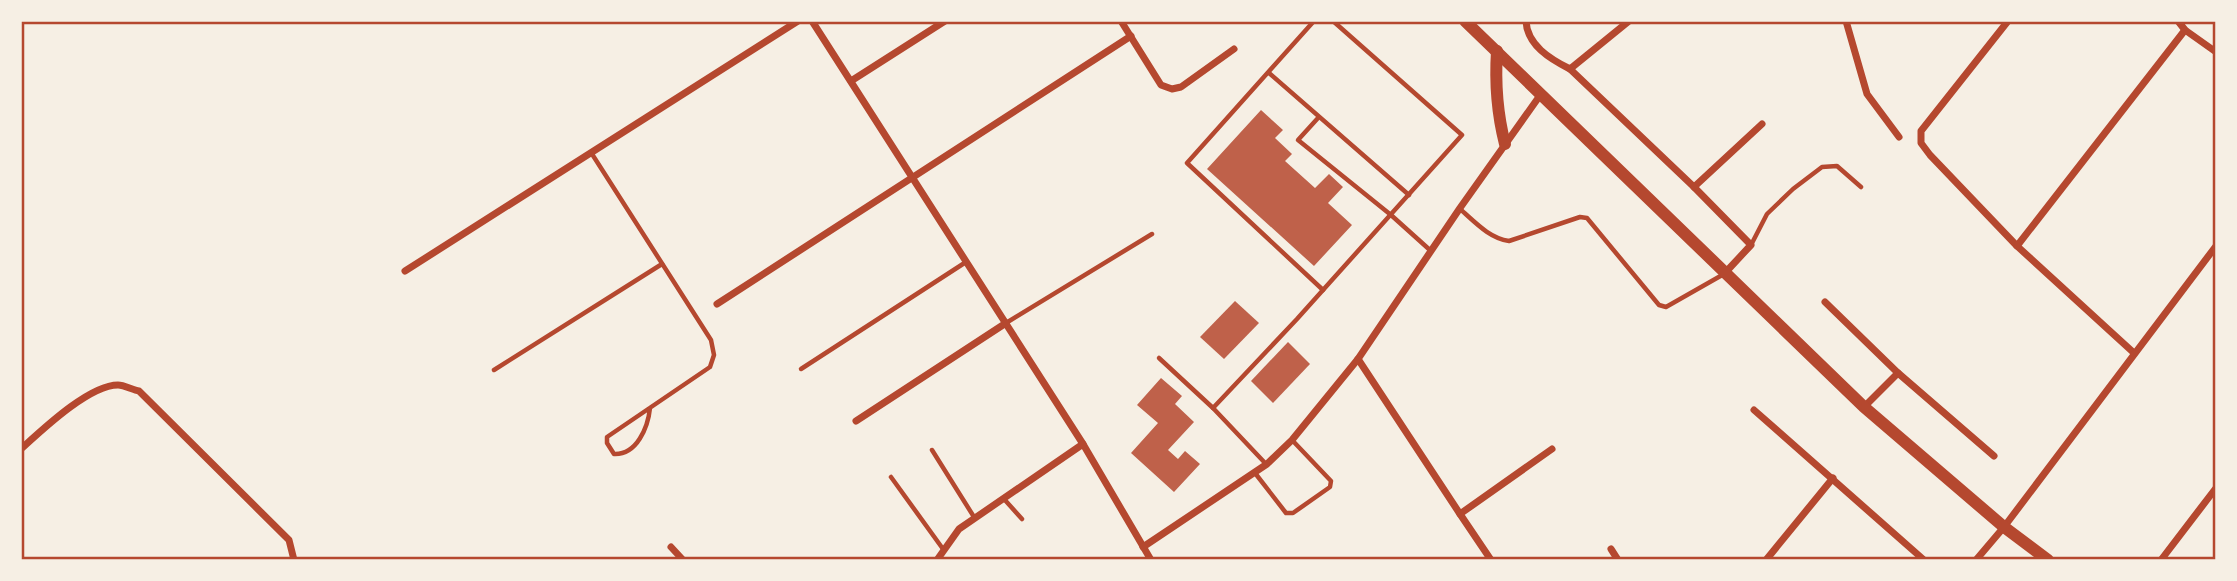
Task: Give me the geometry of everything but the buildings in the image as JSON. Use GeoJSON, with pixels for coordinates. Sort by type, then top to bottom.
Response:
{"type":"FeatureCollection","features":[{"type":"Feature","properties":{"kind":"main road"},"geometry":{"type":"LineString","coordinates":[[1465,21],[1864,407],[2004,527],[2048,560]]}},
{"type":"Feature","properties":{"kind":"main road"},"geometry":{"type":"LineString","coordinates":[[1497,51],[1499,113],[1505,144]]}},
{"type":"Feature","properties":{"kind":"street"},"geometry":{"type":"LineString","coordinates":[[405,271],[798,21]]}},
{"type":"Feature","properties":{"kind":"street"},"geometry":{"type":"LineString","coordinates":[[812,21],[1083,444],[1151,560]]}},
{"type":"Feature","properties":{"kind":"street"},"geometry":{"type":"LineString","coordinates":[[851,81],[945,21]]}},
{"type":"Feature","properties":{"kind":"street"},"geometry":{"type":"LineString","coordinates":[[1121,21],[1160,85],[1172,89],[1181,87],[1234,49]]}},
{"type":"Feature","properties":{"kind":"street"},"geometry":{"type":"LineString","coordinates":[[1525,21],[1531,39],[1553,61],[1570,69],[1751,245],[1724,274]]}},
{"type":"Feature","properties":{"kind":"street"},"geometry":{"type":"LineString","coordinates":[[1570,69],[1629,21]]}},
{"type":"Feature","properties":{"kind":"street"},"geometry":{"type":"LineString","coordinates":[[1846,21],[1867,94],[1899,137]]}},
{"type":"Feature","properties":{"kind":"street"},"geometry":{"type":"LineString","coordinates":[[2008,21],[1921,131],[1920,137],[1930,155],[2017,246],[2134,353]]}},
{"type":"Feature","properties":{"kind":"street"},"geometry":{"type":"LineString","coordinates":[[2178,21],[2185,30],[2216,52]]}},
{"type":"Feature","properties":{"kind":"street"},"geometry":{"type":"LineString","coordinates":[[2017,246],[2185,30]]}},
{"type":"Feature","properties":{"kind":"street"},"geometry":{"type":"LineString","coordinates":[[717,304],[1131,36]]}},
{"type":"Feature","properties":{"kind":"street"},"geometry":{"type":"LineString","coordinates":[[1143,547],[1255,473],[1292,440],[1358,359],[1541,94]]}},
{"type":"Feature","properties":{"kind":"street"},"geometry":{"type":"LineString","coordinates":[[1694,187],[1762,124]]}},
{"type":"Feature","properties":{"kind":"street"},"geometry":{"type":"LineString","coordinates":[[1976,560],[2004,527],[2216,246]]}},
{"type":"Feature","properties":{"kind":"street"},"geometry":{"type":"LineString","coordinates":[[1825,302],[1898,373],[1994,456]]}},
{"type":"Feature","properties":{"kind":"street"},"geometry":{"type":"LineString","coordinates":[[856,421],[1006,323]]}},
{"type":"Feature","properties":{"kind":"street"},"geometry":{"type":"LineString","coordinates":[[1358,359],[1490,560]]}},
{"type":"Feature","properties":{"kind":"street"},"geometry":{"type":"LineString","coordinates":[[1864,407],[1898,373]]}},
{"type":"Feature","properties":{"kind":"street"},"geometry":{"type":"LineString","coordinates":[[21,449],[49,422],[91,393],[117,385],[139,391],[289,540],[294,560]]}},
{"type":"Feature","properties":{"kind":"street"},"geometry":{"type":"LineString","coordinates":[[1754,410],[1924,560]]}},
{"type":"Feature","properties":{"kind":"street"},"geometry":{"type":"LineString","coordinates":[[937,560],[959,528],[1083,444]]}},
{"type":"Feature","properties":{"kind":"street"},"geometry":{"type":"LineString","coordinates":[[1460,514],[1552,449]]}},
{"type":"Feature","properties":{"kind":"street"},"geometry":{"type":"LineString","coordinates":[[1766,560],[1833,478]]}},
{"type":"Feature","properties":{"kind":"street"},"geometry":{"type":"LineString","coordinates":[[2161,560],[2216,488]]}},
{"type":"Feature","properties":{"kind":"street"},"geometry":{"type":"LineString","coordinates":[[671,547],[683,560]]}},
{"type":"Feature","properties":{"kind":"street"},"geometry":{"type":"LineString","coordinates":[[1611,549],[1618,560]]}},
{"type":"Feature","properties":{"kind":"lane"},"geometry":{"type":"LineString","coordinates":[[1314,21],[1187,163],[1323,290]]}},
{"type":"Feature","properties":{"kind":"lane"},"geometry":{"type":"LineString","coordinates":[[1213,408],[1462,135],[1333,21]]}},
{"type":"Feature","properties":{"kind":"lane"},"geometry":{"type":"LineString","coordinates":[[1269,73],[1409,195]]}},
{"type":"Feature","properties":{"kind":"lane"},"geometry":{"type":"LineString","coordinates":[[1318,118],[1298,140],[1432,252]]}},
{"type":"Feature","properties":{"kind":"lane"},"geometry":{"type":"LineString","coordinates":[[592,154],[710,340],[714,355],[710,368],[650,408],[607,437],[607,443],[614,454],[622,455],[636,444],[649,425],[650,408]]}},
{"type":"Feature","properties":{"kind":"lane"},"geometry":{"type":"LineString","coordinates":[[1751,245],[1767,214],[1793,189],[1822,167],[1837,166],[1861,187]]}},
{"type":"Feature","properties":{"kind":"lane"},"geometry":{"type":"LineString","coordinates":[[1460,208],[1480,227],[1509,241],[1571,220],[1587,218],[1659,305],[1666,307],[1724,274]]}},
{"type":"Feature","properties":{"kind":"lane"},"geometry":{"type":"LineString","coordinates":[[1006,323],[1152,234]]}},
{"type":"Feature","properties":{"kind":"lane"},"geometry":{"type":"LineString","coordinates":[[801,369],[966,262]]}},
{"type":"Feature","properties":{"kind":"lane"},"geometry":{"type":"LineString","coordinates":[[494,370],[662,264]]}},
{"type":"Feature","properties":{"kind":"lane"},"geometry":{"type":"LineString","coordinates":[[1159,358],[1213,408],[1267,464]]}},
{"type":"Feature","properties":{"kind":"lane"},"geometry":{"type":"LineString","coordinates":[[1255,473],[1286,513],[1293,513],[1330,486],[1331,481],[1292,440]]}},
{"type":"Feature","properties":{"kind":"lane"},"geometry":{"type":"LineString","coordinates":[[932,450],[974,517]]}},
{"type":"Feature","properties":{"kind":"lane"},"geometry":{"type":"LineString","coordinates":[[891,477],[943,549]]}},
{"type":"Feature","properties":{"kind":"lane"},"geometry":{"type":"LineString","coordinates":[[1003,498],[1023,519]]}}]}
